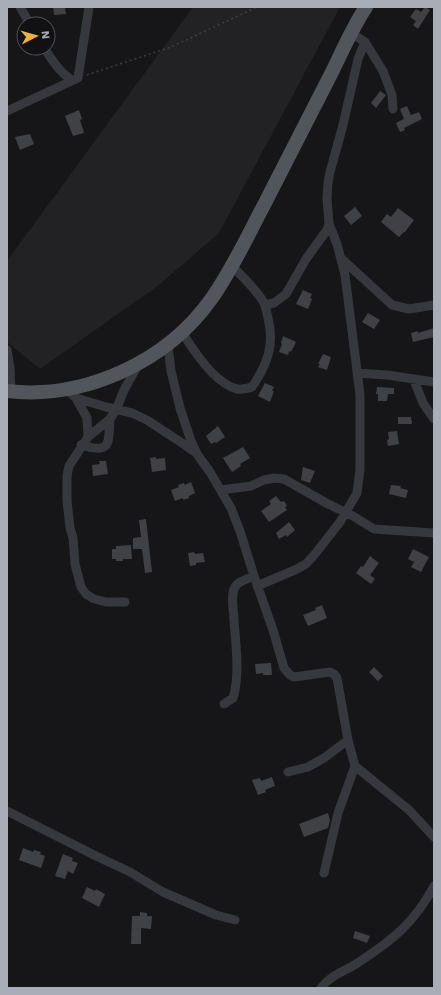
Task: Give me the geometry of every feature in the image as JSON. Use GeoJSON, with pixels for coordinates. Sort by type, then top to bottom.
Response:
{"type":"FeatureCollection","features":[{"type":"Feature","properties":{"kind":"main road"},"geometry":{"type":"LineString","coordinates":[[9,391],[71,394],[138,363],[168,345],[202,311],[232,266],[299,138],[351,33],[366,7]]}},
{"type":"Feature","properties":{"kind":"street"},"geometry":{"type":"LineString","coordinates":[[20,7],[25,16]]}},
{"type":"Feature","properties":{"kind":"street"},"geometry":{"type":"LineString","coordinates":[[75,79],[89,7]]}},
{"type":"Feature","properties":{"kind":"street"},"geometry":{"type":"LineString","coordinates":[[351,33],[365,42],[383,70],[392,95],[393,109]]}},
{"type":"Feature","properties":{"kind":"street"},"geometry":{"type":"LineString","coordinates":[[257,586],[306,564],[340,522],[357,493],[360,470],[360,395],[342,259],[329,224],[328,198],[329,177],[358,59],[365,42]]}},
{"type":"Feature","properties":{"kind":"street"},"geometry":{"type":"LineString","coordinates":[[50,56],[68,78],[75,79]]}},
{"type":"Feature","properties":{"kind":"street"},"geometry":{"type":"LineString","coordinates":[[7,111],[75,79]]}},
{"type":"Feature","properties":{"kind":"street"},"geometry":{"type":"LineString","coordinates":[[265,305],[274,303],[286,294],[306,259],[327,230],[329,224]]}},
{"type":"Feature","properties":{"kind":"street"},"geometry":{"type":"LineString","coordinates":[[342,259],[392,306],[409,310],[434,305]]}},
{"type":"Feature","properties":{"kind":"street"},"geometry":{"type":"LineString","coordinates":[[182,332],[196,354],[215,376],[237,389],[252,387],[260,376],[267,360],[272,341],[270,326],[265,305],[258,294],[232,266]]}},
{"type":"Feature","properties":{"kind":"street"},"geometry":{"type":"LineString","coordinates":[[168,345],[171,371],[180,408],[191,441],[197,454],[231,508],[240,531],[257,586],[274,630],[286,672],[294,677],[330,672],[337,678],[348,740],[355,766],[338,813],[324,873]]}},
{"type":"Feature","properties":{"kind":"street"},"geometry":{"type":"LineString","coordinates":[[7,350],[10,362],[9,391]]}},
{"type":"Feature","properties":{"kind":"street"},"geometry":{"type":"LineString","coordinates":[[125,602],[106,602],[94,599],[86,594],[80,587],[75,564],[73,538],[70,528],[67,501],[67,476],[69,466],[82,445],[88,437],[110,419],[116,410],[124,390],[138,363]]}},
{"type":"Feature","properties":{"kind":"street"},"geometry":{"type":"LineString","coordinates":[[357,373],[386,375],[434,382]]}},
{"type":"Feature","properties":{"kind":"street"},"geometry":{"type":"LineString","coordinates":[[414,380],[423,404],[434,419]]}},
{"type":"Feature","properties":{"kind":"street"},"geometry":{"type":"LineString","coordinates":[[71,394],[116,410],[132,413],[147,420],[185,444],[197,454]]}},
{"type":"Feature","properties":{"kind":"street"},"geometry":{"type":"LineString","coordinates":[[71,394],[87,418],[88,437]]}},
{"type":"Feature","properties":{"kind":"street"},"geometry":{"type":"LineString","coordinates":[[82,445],[99,449],[104,448],[110,437],[110,419]]}},
{"type":"Feature","properties":{"kind":"street"},"geometry":{"type":"LineString","coordinates":[[221,490],[251,486],[274,478],[284,479],[374,529],[434,533]]}},
{"type":"Feature","properties":{"kind":"street"},"geometry":{"type":"LineString","coordinates":[[224,704],[233,698],[236,681],[235,586],[254,576]]}},
{"type":"Feature","properties":{"kind":"street"},"geometry":{"type":"LineString","coordinates":[[288,772],[308,767],[324,758],[348,740]]}},
{"type":"Feature","properties":{"kind":"street"},"geometry":{"type":"LineString","coordinates":[[355,766],[409,810],[434,837]]}},
{"type":"Feature","properties":{"kind":"street"},"geometry":{"type":"LineString","coordinates":[[7,811],[130,872],[170,895],[216,915],[235,920]]}},
{"type":"Feature","properties":{"kind":"street"},"geometry":{"type":"LineString","coordinates":[[321,988],[329,979],[359,962],[404,929],[419,910],[434,886]]}},
{"type":"Feature","properties":{"kind":"path"},"geometry":{"type":"LineString","coordinates":[[75,79],[171,47],[257,7]]}},
{"type":"Feature","properties":{"kind":"shaded area"},"geometry":{"type":"Polygon","coordinates":[[[193,7],[340,7],[219,233],[159,285],[40,369],[7,342],[7,261],[193,7]]]}},
{"type":"Feature","properties":{"kind":"building"},"geometry":{"type":"Polygon","coordinates":[[[53,7],[65,7],[66,14],[54,15],[53,7]]]}},
{"type":"Feature","properties":{"kind":"building"},"geometry":{"type":"Polygon","coordinates":[[[425,7],[430,10],[418,29],[413,25],[416,21],[410,17],[416,9],[421,12],[425,7]]]}},
{"type":"Feature","properties":{"kind":"building"},"geometry":{"type":"Polygon","coordinates":[[[380,91],[386,95],[376,108],[371,103],[380,91]]]}},
{"type":"Feature","properties":{"kind":"building"},"geometry":{"type":"Polygon","coordinates":[[[407,106],[411,115],[419,112],[422,119],[404,128],[405,130],[400,132],[396,123],[404,119],[400,109],[407,106]]]}},
{"type":"Feature","properties":{"kind":"building"},"geometry":{"type":"Polygon","coordinates":[[[79,110],[84,133],[73,136],[65,116],[79,110]]]}},
{"type":"Feature","properties":{"kind":"building"},"geometry":{"type":"Polygon","coordinates":[[[30,134],[34,144],[20,150],[15,137],[30,134]]]}},
{"type":"Feature","properties":{"kind":"building"},"geometry":{"type":"Polygon","coordinates":[[[355,207],[362,216],[351,225],[344,216],[355,207]]]}},
{"type":"Feature","properties":{"kind":"building"},"geometry":{"type":"Polygon","coordinates":[[[398,208],[414,220],[399,237],[381,222],[387,214],[391,217],[398,208]]]}},
{"type":"Feature","properties":{"kind":"building"},"geometry":{"type":"Polygon","coordinates":[[[303,290],[312,294],[310,298],[312,299],[308,309],[296,304],[303,290]]]}},
{"type":"Feature","properties":{"kind":"building"},"geometry":{"type":"Polygon","coordinates":[[[368,313],[380,320],[374,329],[362,322],[368,313]]]}},
{"type":"Feature","properties":{"kind":"building"},"geometry":{"type":"Polygon","coordinates":[[[434,328],[434,337],[413,342],[411,333],[418,331],[418,333],[434,328]]]}},
{"type":"Feature","properties":{"kind":"building"},"geometry":{"type":"Polygon","coordinates":[[[283,336],[296,342],[291,352],[289,351],[288,355],[279,352],[283,336]]]}},
{"type":"Feature","properties":{"kind":"building"},"geometry":{"type":"Polygon","coordinates":[[[323,354],[331,357],[327,370],[318,367],[323,354]]]}},
{"type":"Feature","properties":{"kind":"building"},"geometry":{"type":"Polygon","coordinates":[[[265,383],[274,387],[270,402],[258,396],[265,383]]]}},
{"type":"Feature","properties":{"kind":"building"},"geometry":{"type":"Polygon","coordinates":[[[377,387],[394,388],[394,394],[388,394],[387,401],[378,401],[378,394],[376,394],[377,387]]]}},
{"type":"Feature","properties":{"kind":"building"},"geometry":{"type":"Polygon","coordinates":[[[398,417],[411,417],[412,424],[398,424],[398,417]]]}},
{"type":"Feature","properties":{"kind":"building"},"geometry":{"type":"Polygon","coordinates":[[[218,426],[225,437],[216,443],[211,444],[206,436],[218,426]]]}},
{"type":"Feature","properties":{"kind":"building"},"geometry":{"type":"Polygon","coordinates":[[[397,431],[399,444],[388,446],[388,432],[397,431]]]}},
{"type":"Feature","properties":{"kind":"building"},"geometry":{"type":"Polygon","coordinates":[[[243,447],[250,458],[240,464],[241,466],[232,472],[223,458],[243,447]]]}},
{"type":"Feature","properties":{"kind":"building"},"geometry":{"type":"Polygon","coordinates":[[[156,457],[156,459],[165,458],[166,470],[152,472],[150,458],[156,457]]]}},
{"type":"Feature","properties":{"kind":"building"},"geometry":{"type":"Polygon","coordinates":[[[99,461],[106,461],[108,474],[93,476],[92,465],[100,464],[99,461]]]}},
{"type":"Feature","properties":{"kind":"building"},"geometry":{"type":"Polygon","coordinates":[[[303,467],[315,471],[310,483],[301,480],[303,467]]]}},
{"type":"Feature","properties":{"kind":"building"},"geometry":{"type":"Polygon","coordinates":[[[191,482],[195,493],[189,496],[189,498],[183,500],[183,498],[175,501],[171,490],[179,487],[178,485],[184,483],[185,485],[191,482]]]}},
{"type":"Feature","properties":{"kind":"building"},"geometry":{"type":"Polygon","coordinates":[[[391,485],[401,486],[400,488],[408,490],[406,498],[389,494],[391,485]]]}},
{"type":"Feature","properties":{"kind":"building"},"geometry":{"type":"Polygon","coordinates":[[[276,496],[281,502],[284,501],[287,506],[285,507],[287,510],[269,522],[261,511],[271,504],[269,501],[276,496]]]}},
{"type":"Feature","properties":{"kind":"building"},"geometry":{"type":"Polygon","coordinates":[[[146,519],[152,572],[145,573],[142,549],[133,549],[133,538],[141,537],[139,520],[146,519]]]}},
{"type":"Feature","properties":{"kind":"building"},"geometry":{"type":"Polygon","coordinates":[[[289,522],[295,530],[287,537],[286,535],[279,539],[276,533],[289,522]]]}},
{"type":"Feature","properties":{"kind":"building"},"geometry":{"type":"Polygon","coordinates":[[[131,545],[132,559],[116,561],[116,559],[112,559],[112,549],[116,549],[116,546],[131,545]]]}},
{"type":"Feature","properties":{"kind":"building"},"geometry":{"type":"Polygon","coordinates":[[[413,549],[429,557],[421,572],[411,567],[414,562],[408,559],[413,549]]]}},
{"type":"Feature","properties":{"kind":"building"},"geometry":{"type":"Polygon","coordinates":[[[194,552],[195,554],[203,553],[205,562],[196,563],[196,565],[190,566],[188,553],[194,552]]]}},
{"type":"Feature","properties":{"kind":"building"},"geometry":{"type":"Polygon","coordinates":[[[370,556],[379,563],[370,575],[375,579],[371,584],[356,573],[361,566],[363,567],[370,556]]]}},
{"type":"Feature","properties":{"kind":"building"},"geometry":{"type":"Polygon","coordinates":[[[322,605],[327,618],[308,626],[303,615],[316,610],[315,608],[322,605]]]}},
{"type":"Feature","properties":{"kind":"building"},"geometry":{"type":"Polygon","coordinates":[[[271,663],[272,675],[263,675],[263,673],[256,674],[255,664],[271,663]]]}},
{"type":"Feature","properties":{"kind":"building"},"geometry":{"type":"Polygon","coordinates":[[[374,667],[383,676],[378,681],[369,672],[374,667]]]}},
{"type":"Feature","properties":{"kind":"building"},"geometry":{"type":"Polygon","coordinates":[[[272,777],[275,786],[258,795],[252,780],[260,778],[261,781],[272,777]]]}},
{"type":"Feature","properties":{"kind":"building"},"geometry":{"type":"Polygon","coordinates":[[[328,813],[330,820],[328,828],[304,837],[299,824],[328,813]]]}},
{"type":"Feature","properties":{"kind":"building"},"geometry":{"type":"Polygon","coordinates":[[[23,848],[33,852],[34,850],[41,852],[40,854],[45,856],[41,868],[19,860],[23,848]]]}},
{"type":"Feature","properties":{"kind":"building"},"geometry":{"type":"Polygon","coordinates":[[[63,854],[73,858],[72,861],[78,863],[73,874],[68,871],[65,879],[55,876],[63,854]]]}},
{"type":"Feature","properties":{"kind":"building"},"geometry":{"type":"Polygon","coordinates":[[[87,887],[95,891],[96,889],[105,894],[99,907],[82,898],[87,887]]]}},
{"type":"Feature","properties":{"kind":"building"},"geometry":{"type":"Polygon","coordinates":[[[140,912],[147,913],[147,916],[152,916],[151,929],[141,928],[141,944],[131,944],[132,916],[140,916],[140,912]]]}},
{"type":"Feature","properties":{"kind":"building"},"geometry":{"type":"Polygon","coordinates":[[[355,931],[370,936],[367,943],[353,938],[355,931]]]}}]}
